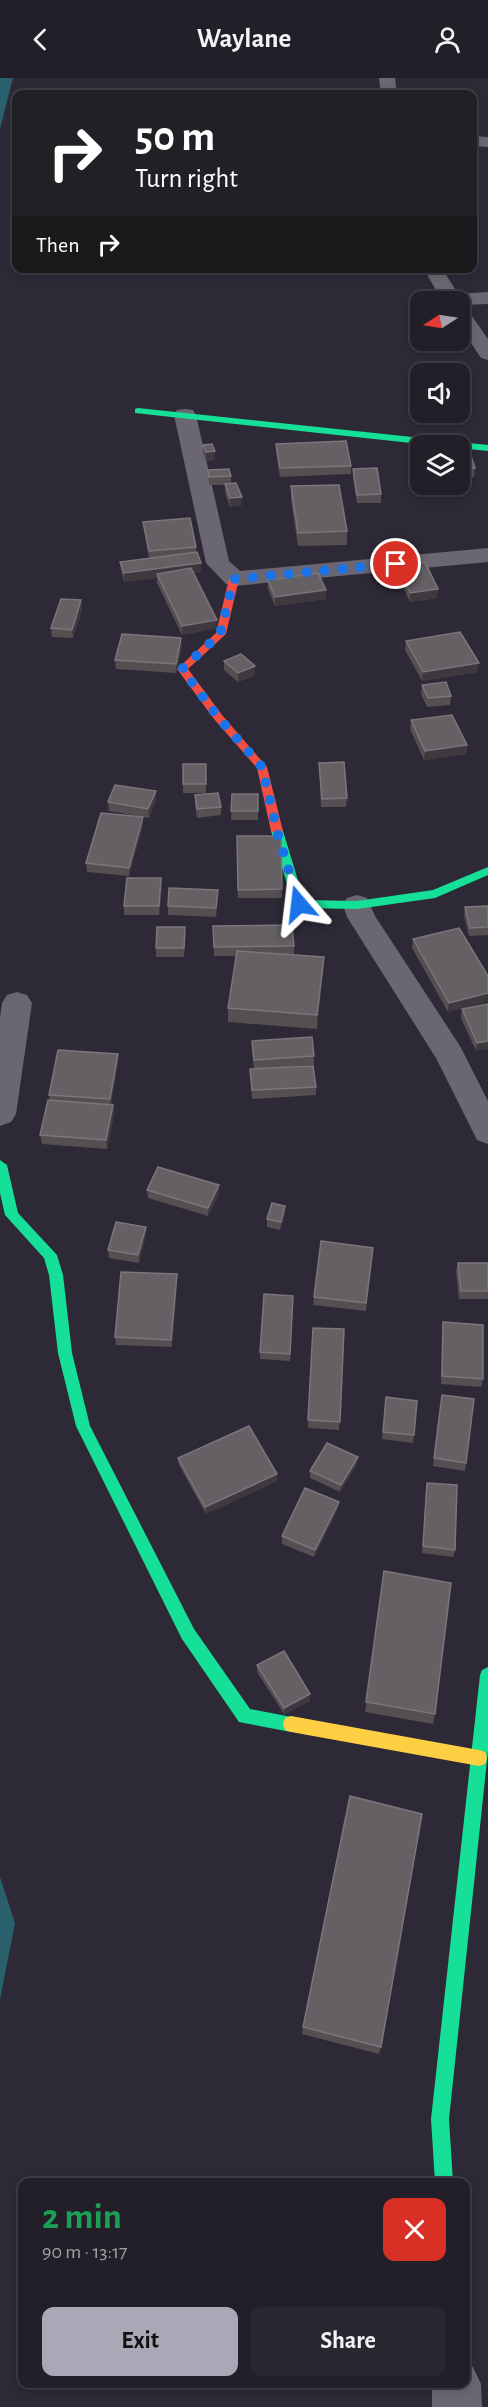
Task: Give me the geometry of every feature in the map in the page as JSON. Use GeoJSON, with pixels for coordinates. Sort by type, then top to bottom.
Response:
{"type":"FeatureCollection","features":[{"type":"Feature","properties":{"kind":"street"},"geometry":{"type":"LineString","coordinates":[[435,273],[447,291]]}},
{"type":"Feature","properties":{"kind":"street"},"geometry":{"type":"LineString","coordinates":[[470,301],[488,298]]}},
{"type":"Feature","properties":{"kind":"street"},"geometry":{"type":"LineString","coordinates":[[470,327],[488,354]]}},
{"type":"Feature","properties":{"kind":"street"},"geometry":{"type":"LineString","coordinates":[[138,411],[488,448]]}},
{"type":"Feature","properties":{"kind":"street"},"geometry":{"type":"LineString","coordinates":[[185,415],[218,563],[234,579]]}},
{"type":"Feature","properties":{"kind":"street"},"geometry":{"type":"LineString","coordinates":[[234,579],[488,555]]}},
{"type":"Feature","properties":{"kind":"street"},"geometry":{"type":"LineString","coordinates":[[234,579],[220,634],[182,669],[218,717],[262,767],[278,835],[299,904],[357,905],[435,894],[488,871]]}},
{"type":"Feature","properties":{"kind":"street"},"geometry":{"type":"LineString","coordinates":[[357,905],[362,917],[449,1053],[488,1132]]}},
{"type":"Feature","properties":{"kind":"street"},"geometry":{"type":"LineString","coordinates":[[0,1114],[17,1003]]}},
{"type":"Feature","properties":{"kind":"street"},"geometry":{"type":"LineString","coordinates":[[0,1164],[12,1215],[50,1255],[56,1275],[65,1353],[83,1426],[188,1634],[245,1716],[479,1758]]}},
{"type":"Feature","properties":{"kind":"street"},"geometry":{"type":"LineString","coordinates":[[444,2178],[440,2119],[488,1675]]}},
{"type":"Feature","properties":{"kind":"street"},"geometry":{"type":"LineString","coordinates":[[456,2388],[457,2407]]}},
{"type":"Feature","properties":{"kind":"water"},"geometry":{"type":"Polygon","coordinates":[[[0,78],[13,78],[0,129],[0,78]]]}},
{"type":"Feature","properties":{"kind":"water"},"geometry":{"type":"Polygon","coordinates":[[[0,1877],[15,1923],[0,2000],[0,1877]]]}},
{"type":"Feature","properties":{"kind":"building"},"geometry":{"type":"Polygon","coordinates":[[[346,441],[351,466],[280,468],[276,444],[346,441]]]}},
{"type":"Feature","properties":{"kind":"building"},"geometry":{"type":"Polygon","coordinates":[[[212,444],[215,451],[206,452],[203,445],[212,444]]]}},
{"type":"Feature","properties":{"kind":"building"},"geometry":{"type":"Polygon","coordinates":[[[470,453],[475,468],[470,468],[470,453]]]}},
{"type":"Feature","properties":{"kind":"building"},"geometry":{"type":"Polygon","coordinates":[[[377,468],[381,494],[357,495],[353,469],[377,468]]]}},
{"type":"Feature","properties":{"kind":"building"},"geometry":{"type":"Polygon","coordinates":[[[229,469],[231,476],[209,477],[208,470],[229,469]]]}},
{"type":"Feature","properties":{"kind":"building"},"geometry":{"type":"Polygon","coordinates":[[[236,483],[242,497],[230,498],[225,484],[236,483]]]}},
{"type":"Feature","properties":{"kind":"building"},"geometry":{"type":"Polygon","coordinates":[[[339,485],[347,531],[298,533],[291,486],[339,485]]]}},
{"type":"Feature","properties":{"kind":"building"},"geometry":{"type":"Polygon","coordinates":[[[190,518],[196,547],[149,551],[143,522],[190,518]]]}},
{"type":"Feature","properties":{"kind":"building"},"geometry":{"type":"Polygon","coordinates":[[[197,552],[201,563],[124,573],[120,562],[197,552]]]}},
{"type":"Feature","properties":{"kind":"building"},"geometry":{"type":"Polygon","coordinates":[[[425,562],[438,589],[410,593],[397,565],[425,562]]]}},
{"type":"Feature","properties":{"kind":"building"},"geometry":{"type":"Polygon","coordinates":[[[191,568],[217,620],[182,626],[157,574],[191,568]]]}},
{"type":"Feature","properties":{"kind":"building"},"geometry":{"type":"Polygon","coordinates":[[[318,573],[326,590],[275,597],[268,580],[318,573]]]}},
{"type":"Feature","properties":{"kind":"building"},"geometry":{"type":"Polygon","coordinates":[[[61,599],[81,600],[72,630],[51,628],[61,599]]]}},
{"type":"Feature","properties":{"kind":"building"},"geometry":{"type":"Polygon","coordinates":[[[460,632],[479,663],[423,672],[406,641],[460,632]]]}},
{"type":"Feature","properties":{"kind":"building"},"geometry":{"type":"Polygon","coordinates":[[[122,634],[181,638],[176,664],[115,660],[122,634]]]}},
{"type":"Feature","properties":{"kind":"building"},"geometry":{"type":"Polygon","coordinates":[[[241,654],[255,666],[238,673],[224,661],[241,654]]]}},
{"type":"Feature","properties":{"kind":"building"},"geometry":{"type":"Polygon","coordinates":[[[446,682],[451,696],[428,698],[422,685],[446,682]]]}},
{"type":"Feature","properties":{"kind":"building"},"geometry":{"type":"Polygon","coordinates":[[[452,715],[467,745],[425,751],[411,720],[452,715]]]}},
{"type":"Feature","properties":{"kind":"building"},"geometry":{"type":"Polygon","coordinates":[[[344,762],[347,798],[322,799],[319,763],[344,762]]]}},
{"type":"Feature","properties":{"kind":"building"},"geometry":{"type":"Polygon","coordinates":[[[183,764],[206,764],[206,784],[183,784],[183,764]]]}},
{"type":"Feature","properties":{"kind":"building"},"geometry":{"type":"Polygon","coordinates":[[[115,785],[156,791],[148,809],[108,802],[115,785]]]}},
{"type":"Feature","properties":{"kind":"building"},"geometry":{"type":"Polygon","coordinates":[[[218,793],[221,807],[197,809],[195,795],[218,793]]]}},
{"type":"Feature","properties":{"kind":"building"},"geometry":{"type":"Polygon","coordinates":[[[232,794],[258,794],[258,811],[231,811],[232,794]]]}},
{"type":"Feature","properties":{"kind":"building"},"geometry":{"type":"Polygon","coordinates":[[[101,813],[143,817],[129,868],[86,863],[101,813]]]}},
{"type":"Feature","properties":{"kind":"building"},"geometry":{"type":"Polygon","coordinates":[[[237,836],[281,836],[282,889],[238,890],[237,836]]]}},
{"type":"Feature","properties":{"kind":"building"},"geometry":{"type":"Polygon","coordinates":[[[127,878],[161,878],[159,906],[124,906],[127,878]]]}},
{"type":"Feature","properties":{"kind":"building"},"geometry":{"type":"Polygon","coordinates":[[[169,888],[218,890],[216,908],[168,906],[169,888]]]}},
{"type":"Feature","properties":{"kind":"building"},"geometry":{"type":"Polygon","coordinates":[[[488,906],[488,927],[470,928],[465,907],[488,906]]]}},
{"type":"Feature","properties":{"kind":"building"},"geometry":{"type":"Polygon","coordinates":[[[292,925],[294,946],[214,947],[213,926],[292,925]]]}},
{"type":"Feature","properties":{"kind":"building"},"geometry":{"type":"Polygon","coordinates":[[[157,927],[185,927],[184,948],[156,948],[157,927]]]}},
{"type":"Feature","properties":{"kind":"building"},"geometry":{"type":"Polygon","coordinates":[[[459,928],[488,976],[488,993],[449,1003],[413,939],[459,928]]]}},
{"type":"Feature","properties":{"kind":"building"},"geometry":{"type":"Polygon","coordinates":[[[237,951],[324,957],[317,1015],[228,1008],[237,951]]]}},
{"type":"Feature","properties":{"kind":"building"},"geometry":{"type":"Polygon","coordinates":[[[488,1004],[488,1041],[477,1043],[462,1009],[488,1004]]]}},
{"type":"Feature","properties":{"kind":"building"},"geometry":{"type":"Polygon","coordinates":[[[312,1037],[314,1056],[254,1060],[252,1041],[312,1037]]]}},
{"type":"Feature","properties":{"kind":"building"},"geometry":{"type":"Polygon","coordinates":[[[58,1050],[118,1054],[110,1099],[49,1095],[58,1050]]]}},
{"type":"Feature","properties":{"kind":"building"},"geometry":{"type":"Polygon","coordinates":[[[313,1066],[316,1087],[252,1090],[250,1069],[313,1066]]]}},
{"type":"Feature","properties":{"kind":"building"},"geometry":{"type":"Polygon","coordinates":[[[48,1100],[113,1105],[106,1140],[40,1135],[48,1100]]]}},
{"type":"Feature","properties":{"kind":"building"},"geometry":{"type":"Polygon","coordinates":[[[158,1167],[219,1185],[208,1208],[147,1190],[158,1167]]]}},
{"type":"Feature","properties":{"kind":"building"},"geometry":{"type":"Polygon","coordinates":[[[272,1203],[285,1206],[281,1222],[267,1219],[272,1203]]]}},
{"type":"Feature","properties":{"kind":"building"},"geometry":{"type":"Polygon","coordinates":[[[116,1222],[146,1227],[138,1255],[108,1250],[116,1222]]]}},
{"type":"Feature","properties":{"kind":"building"},"geometry":{"type":"Polygon","coordinates":[[[321,1241],[373,1248],[366,1303],[314,1297],[321,1241]]]}},
{"type":"Feature","properties":{"kind":"building"},"geometry":{"type":"Polygon","coordinates":[[[458,1263],[488,1263],[488,1291],[461,1291],[458,1263]]]}},
{"type":"Feature","properties":{"kind":"building"},"geometry":{"type":"Polygon","coordinates":[[[121,1272],[177,1274],[171,1340],[115,1337],[121,1272]]]}},
{"type":"Feature","properties":{"kind":"building"},"geometry":{"type":"Polygon","coordinates":[[[264,1294],[293,1296],[290,1354],[260,1352],[264,1294]]]}},
{"type":"Feature","properties":{"kind":"building"},"geometry":{"type":"Polygon","coordinates":[[[443,1322],[483,1325],[483,1379],[442,1376],[443,1322]]]}},
{"type":"Feature","properties":{"kind":"building"},"geometry":{"type":"Polygon","coordinates":[[[313,1328],[344,1329],[340,1422],[308,1420],[313,1328]]]}},
{"type":"Feature","properties":{"kind":"building"},"geometry":{"type":"Polygon","coordinates":[[[442,1395],[474,1399],[466,1463],[434,1458],[442,1395]]]}},
{"type":"Feature","properties":{"kind":"building"},"geometry":{"type":"Polygon","coordinates":[[[386,1397],[417,1401],[414,1435],[383,1432],[386,1397]]]}},
{"type":"Feature","properties":{"kind":"building"},"geometry":{"type":"Polygon","coordinates":[[[249,1426],[277,1474],[205,1507],[178,1458],[249,1426]]]}},
{"type":"Feature","properties":{"kind":"building"},"geometry":{"type":"Polygon","coordinates":[[[327,1443],[358,1457],[341,1485],[310,1471],[327,1443]]]}},
{"type":"Feature","properties":{"kind":"building"},"geometry":{"type":"Polygon","coordinates":[[[427,1483],[457,1485],[455,1550],[423,1546],[427,1483]]]}},
{"type":"Feature","properties":{"kind":"building"},"geometry":{"type":"Polygon","coordinates":[[[305,1488],[339,1502],[315,1550],[282,1536],[305,1488]]]}},
{"type":"Feature","properties":{"kind":"building"},"geometry":{"type":"Polygon","coordinates":[[[384,1571],[451,1583],[435,1714],[366,1702],[384,1571]]]}},
{"type":"Feature","properties":{"kind":"building"},"geometry":{"type":"Polygon","coordinates":[[[284,1651],[310,1694],[284,1708],[257,1665],[284,1651]]]}},
{"type":"Feature","properties":{"kind":"building"},"geometry":{"type":"Polygon","coordinates":[[[350,1796],[422,1814],[381,2047],[303,2027],[350,1796]]]}},
{"type":"Feature","properties":{"kind":"traffic: fast"},"geometry":{"type":"LineString","coordinates":[[138,411],[488,448]]}},
{"type":"Feature","properties":{"kind":"traffic: fast"},"geometry":{"type":"LineString","coordinates":[[277,831],[299,904],[357,905],[435,894],[488,871]]}},
{"type":"Feature","properties":{"kind":"traffic: fast"},"geometry":{"type":"LineString","coordinates":[[0,1165],[12,1215],[50,1255],[56,1275],[65,1353],[83,1426],[188,1634],[245,1716],[291,1724]]}},
{"type":"Feature","properties":{"kind":"traffic: fast"},"geometry":{"type":"LineString","coordinates":[[444,2178],[440,2119],[488,1675]]}},
{"type":"Feature","properties":{"kind":"traffic: slow"},"geometry":{"type":"LineString","coordinates":[[291,1724],[479,1758]]}},
{"type":"Feature","properties":{"kind":"traffic: jam"},"geometry":{"type":"LineString","coordinates":[[234,579],[221,634],[182,669],[218,717],[262,767],[277,831]]}},
{"type":"Feature","properties":{"kind":"route"},"geometry":{"type":"LineString","coordinates":[[299,904],[278,835],[262,767],[218,717],[182,669],[220,634],[234,579],[396,564]]}}]}
